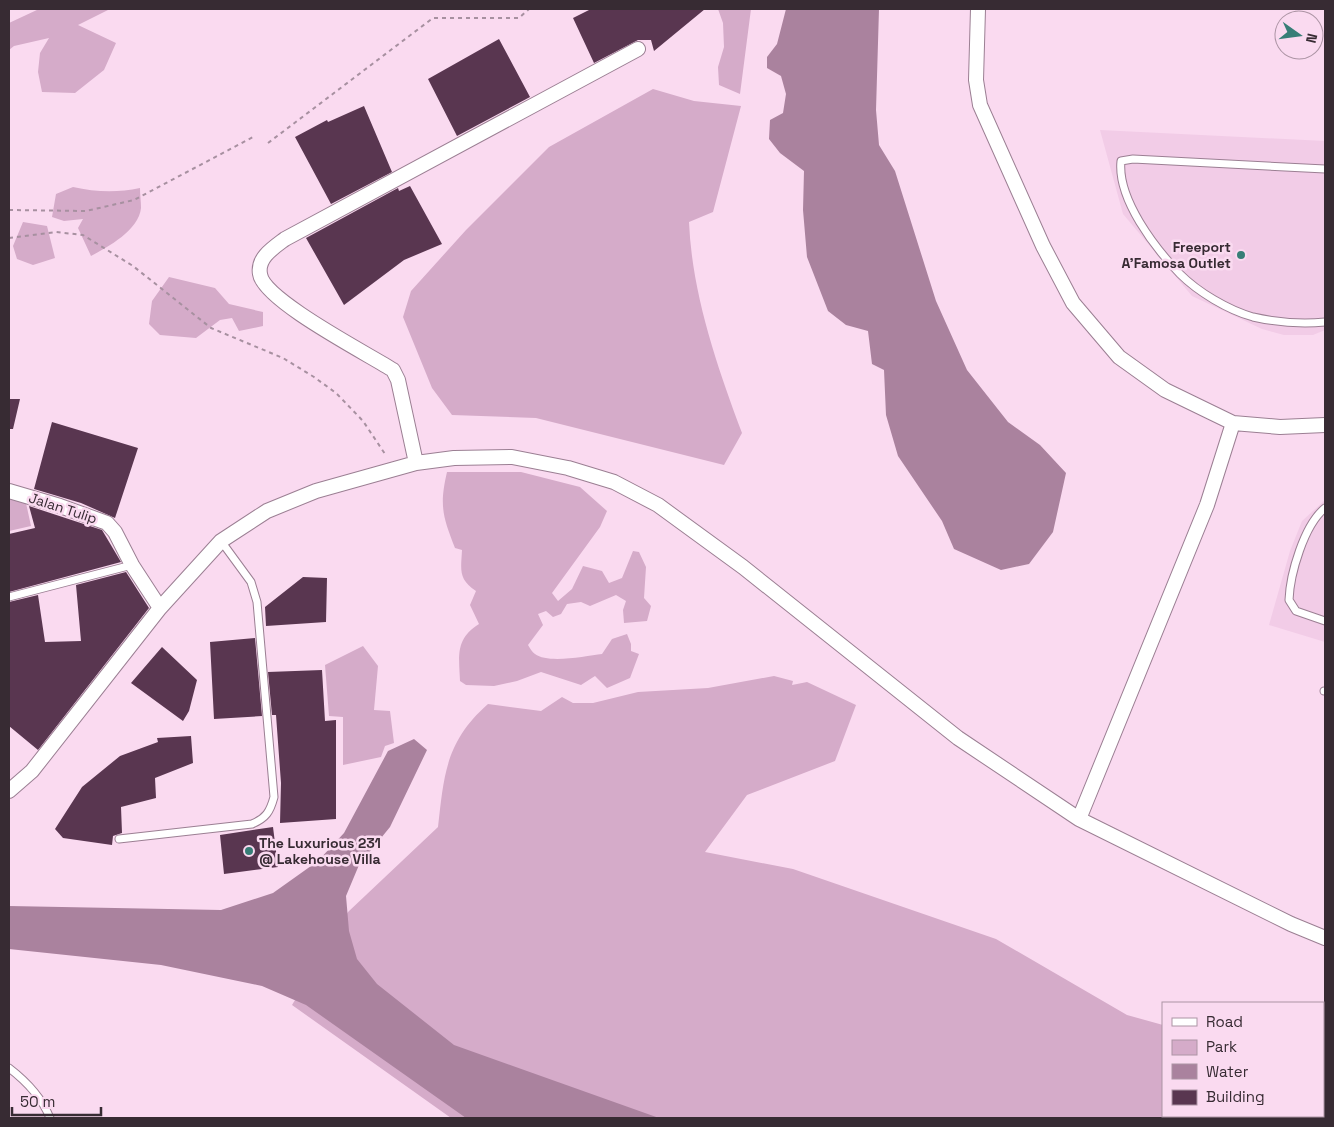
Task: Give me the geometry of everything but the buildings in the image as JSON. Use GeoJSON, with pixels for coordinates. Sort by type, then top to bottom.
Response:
{"type":"FeatureCollection","features":[{"type":"Feature","properties":{"kind":"street"},"geometry":{"type":"LineString","coordinates":[[978,9],[976,80],[980,105],[1042,246],[1073,303],[1118,357],[1165,390],[1233,423],[1280,427],[1325,425]]}},
{"type":"Feature","properties":{"kind":"street"},"geometry":{"type":"LineString","coordinates":[[416,463],[398,380],[393,370],[288,306],[268,290],[260,276],[260,262],[269,251],[285,239],[638,49]]}},
{"type":"Feature","properties":{"kind":"street"},"geometry":{"type":"LineString","coordinates":[[1079,820],[1207,505],[1233,423]]}},
{"type":"Feature","properties":{"kind":"street"},"geometry":{"type":"LineString","coordinates":[[9,791],[32,770],[160,608],[221,542],[267,511],[316,491],[416,463],[454,458],[512,456],[568,468],[614,482],[658,505],[743,567],[958,738],[1079,820],[1291,924],[1325,938]]}},
{"type":"Feature","properties":{"kind":"street","name":"Jalan Tulip"},"geometry":{"type":"LineString","coordinates":[[9,491],[60,506],[107,523],[115,532],[132,565],[160,608]]}},
{"type":"Feature","properties":{"kind":"lane"},"geometry":{"type":"LineString","coordinates":[[1325,169],[1133,159],[1122,161],[1120,171],[1140,224],[1181,275],[1208,295],[1252,316],[1293,322],[1325,322]]}},
{"type":"Feature","properties":{"kind":"lane"},"geometry":{"type":"LineString","coordinates":[[1325,508],[1317,514],[1309,528],[1291,580],[1289,600],[1296,611],[1325,621]]}},
{"type":"Feature","properties":{"kind":"lane"},"geometry":{"type":"LineString","coordinates":[[119,839],[252,824],[263,819],[271,810],[274,797],[257,602],[251,582],[221,542]]}},
{"type":"Feature","properties":{"kind":"lane"},"geometry":{"type":"LineString","coordinates":[[9,596],[132,565]]}},
{"type":"Feature","properties":{"kind":"lane"},"geometry":{"type":"LineString","coordinates":[[9,1068],[30,1086],[46,1108],[50,1118]]}},
{"type":"Feature","properties":{"kind":"path"},"geometry":{"type":"LineString","coordinates":[[268,143],[433,18],[519,18],[529,9]]}},
{"type":"Feature","properties":{"kind":"path"},"geometry":{"type":"LineString","coordinates":[[9,210],[86,211],[134,200],[255,136]]}},
{"type":"Feature","properties":{"kind":"path"},"geometry":{"type":"LineString","coordinates":[[9,238],[56,232],[83,236],[133,266],[211,328],[283,358],[314,377],[336,393],[362,421],[385,454]]}},
{"type":"Feature","properties":{"kind":"shaded area","name":"Freeport A'Famosa Outlet"},"geometry":{"type":"Polygon","coordinates":[[[1100,130],[1325,141],[1325,330],[1313,335],[1284,335],[1262,329],[1192,296],[1123,214],[1100,130]]]}},
{"type":"Feature","properties":{"kind":"shaded area"},"geometry":{"type":"Polygon","coordinates":[[[1325,500],[1325,642],[1269,625],[1290,551],[1302,521],[1325,500]]]}},
{"type":"Feature","properties":{"kind":"green space"},"geometry":{"type":"Polygon","coordinates":[[[39,9],[110,9],[78,25],[116,43],[104,70],[75,93],[42,92],[38,72],[40,53],[49,38],[14,46],[9,50],[9,23],[39,9]]]}},
{"type":"Feature","properties":{"kind":"green space"},"geometry":{"type":"Polygon","coordinates":[[[718,9],[751,9],[740,94],[719,85],[718,67],[724,47],[723,23],[718,9]]]}},
{"type":"Feature","properties":{"kind":"green space"},"geometry":{"type":"Polygon","coordinates":[[[653,89],[694,101],[741,106],[713,212],[689,222],[691,249],[700,303],[715,356],[742,433],[724,465],[536,418],[452,415],[432,388],[403,317],[411,291],[466,230],[549,147],[653,89]]]}},
{"type":"Feature","properties":{"kind":"green space"},"geometry":{"type":"Polygon","coordinates":[[[73,187],[106,191],[140,188],[141,208],[135,224],[122,237],[91,256],[78,228],[83,219],[64,221],[52,217],[56,194],[73,187]]]}},
{"type":"Feature","properties":{"kind":"green space"},"geometry":{"type":"Polygon","coordinates":[[[23,222],[47,226],[55,258],[33,265],[17,259],[13,246],[23,222]]]}},
{"type":"Feature","properties":{"kind":"green space"},"geometry":{"type":"Polygon","coordinates":[[[169,277],[215,288],[229,304],[263,312],[263,326],[239,331],[232,318],[220,320],[196,338],[160,335],[149,324],[152,301],[169,277]]]}},
{"type":"Feature","properties":{"kind":"green space"},"geometry":{"type":"Polygon","coordinates":[[[447,472],[521,472],[580,487],[607,511],[600,527],[552,593],[558,601],[572,589],[583,566],[602,571],[609,583],[622,578],[633,551],[639,552],[646,567],[644,598],[651,606],[647,621],[624,623],[623,610],[626,601],[616,595],[590,606],[581,602],[567,604],[561,614],[553,617],[546,611],[538,614],[543,625],[528,645],[534,653],[541,657],[558,659],[577,658],[602,654],[612,639],[627,634],[631,644],[631,651],[639,654],[630,678],[607,688],[595,676],[581,685],[541,672],[517,681],[494,686],[466,685],[460,681],[459,656],[462,642],[471,630],[479,624],[470,605],[476,591],[463,578],[461,569],[462,550],[455,548],[443,511],[443,494],[447,472]]]}},
{"type":"Feature","properties":{"kind":"green space"},"geometry":{"type":"Polygon","coordinates":[[[9,499],[26,503],[31,526],[9,531],[9,499]]]}},
{"type":"Feature","properties":{"kind":"green space"},"geometry":{"type":"Polygon","coordinates":[[[363,646],[378,666],[374,710],[390,711],[394,743],[385,746],[381,757],[343,765],[343,717],[329,716],[325,665],[363,646]]]}},
{"type":"Feature","properties":{"kind":"green space"},"geometry":{"type":"Polygon","coordinates":[[[774,676],[793,681],[792,685],[807,682],[856,705],[835,761],[747,795],[705,852],[793,869],[996,939],[1127,1015],[1162,1025],[1162,1117],[1324,1117],[1324,1070],[1325,1118],[451,1118],[292,1005],[348,912],[438,827],[445,775],[455,745],[463,731],[488,704],[541,711],[562,697],[573,703],[593,703],[638,692],[708,688],[774,676]]]}},
{"type":"Feature","properties":{"kind":"water"},"geometry":{"type":"Polygon","coordinates":[[[786,9],[879,9],[876,110],[879,145],[895,171],[936,301],[967,370],[1008,422],[1040,445],[1066,473],[1053,532],[1029,564],[1001,570],[954,549],[942,521],[898,456],[886,415],[884,370],[872,364],[868,331],[846,325],[828,311],[807,257],[803,210],[804,171],[780,153],[769,139],[770,120],[783,113],[786,94],[781,76],[767,68],[767,57],[777,44],[786,9]]]}},
{"type":"Feature","properties":{"kind":"water"},"geometry":{"type":"Polygon","coordinates":[[[414,739],[427,750],[390,827],[359,865],[346,896],[349,931],[357,959],[377,984],[454,1045],[659,1118],[466,1118],[306,1005],[262,986],[161,965],[9,949],[9,906],[221,910],[273,893],[318,861],[344,833],[388,751],[414,739]]]}},
{"type":"Feature","properties":{"kind":"place","name":"Freeport A'Famosa Outlet"},"geometry":{"type":"Point","coordinates":[1241,255]}},
{"type":"Feature","properties":{"kind":"place","name":"The Luxurious 231 @ Lakehouse Villa"},"geometry":{"type":"Point","coordinates":[249,851]}}]}
